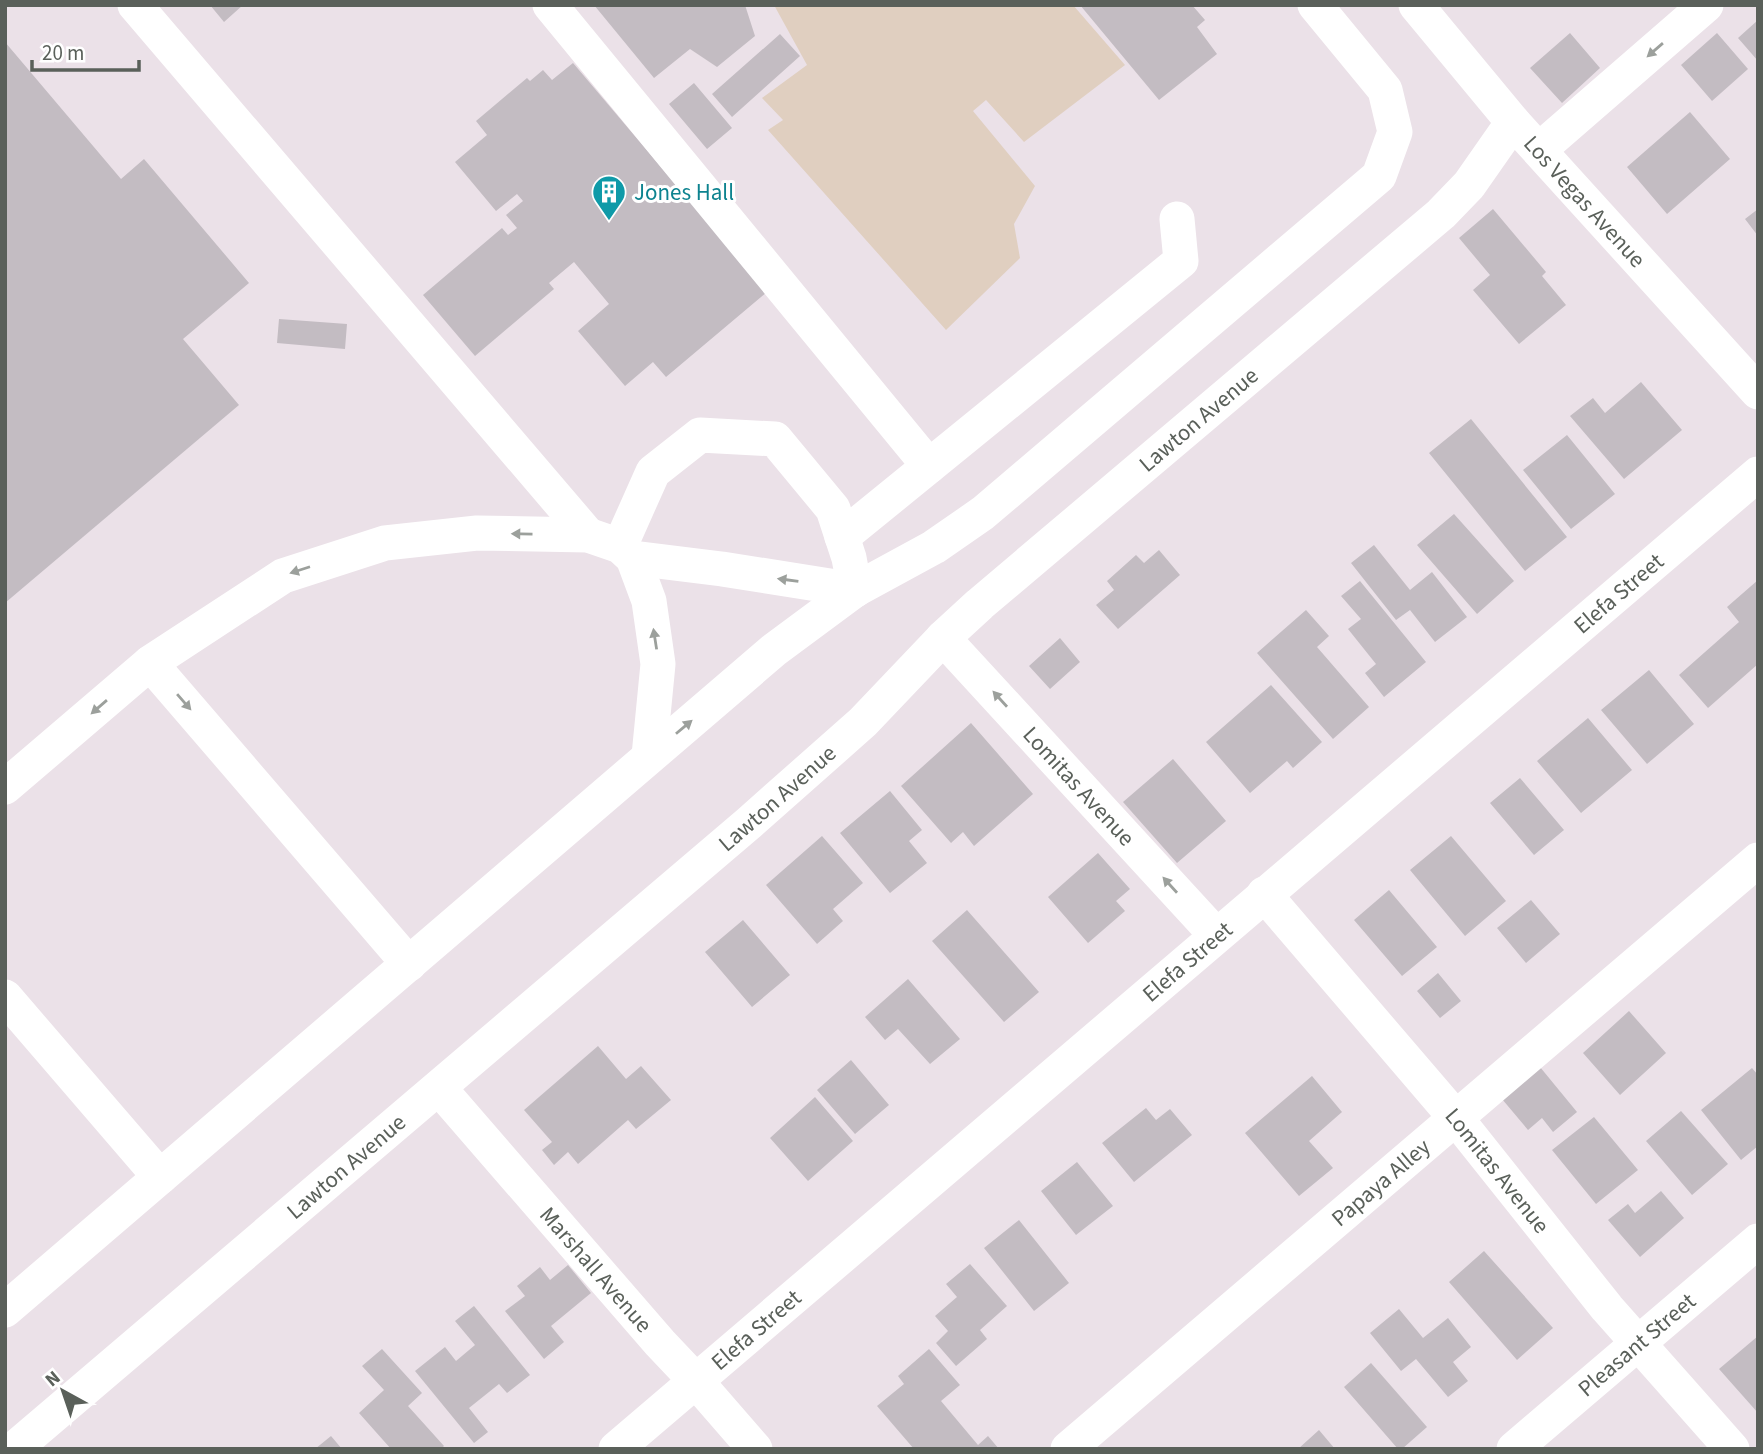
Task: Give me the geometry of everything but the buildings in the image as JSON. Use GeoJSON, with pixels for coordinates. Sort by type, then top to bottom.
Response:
{"type":"FeatureCollection","features":[{"type":"Feature","properties":{"kind":"street"},"geometry":{"type":"LineString","coordinates":[[135,5],[614,546],[649,601],[659,664],[649,756]]}},
{"type":"Feature","properties":{"kind":"street"},"geometry":{"type":"LineString","coordinates":[[550,5],[929,466]]}},
{"type":"Feature","properties":{"kind":"street"},"geometry":{"type":"LineString","coordinates":[[5,1310],[774,650],[855,590],[934,547],[983,513],[1379,176],[1395,132],[1385,90],[1315,5]]}},
{"type":"Feature","properties":{"kind":"street","name":"Los Vegas Avenue"},"geometry":{"type":"LineString","coordinates":[[1416,5],[1513,122],[1758,392]]}},
{"type":"Feature","properties":{"kind":"street"},"geometry":{"type":"LineString","coordinates":[[1539,150],[1706,5]]}},
{"type":"Feature","properties":{"kind":"street","name":"Lawton Avenue"},"geometry":{"type":"LineString","coordinates":[[14,1449],[853,731],[943,638],[1441,214],[1469,185],[1513,122]]}},
{"type":"Feature","properties":{"kind":"street"},"geometry":{"type":"LineString","coordinates":[[842,537],[1181,261],[1177,219]]}},
{"type":"Feature","properties":{"kind":"street"},"geometry":{"type":"LineString","coordinates":[[614,546],[653,472],[700,435],[775,439],[833,509],[855,590]]}},
{"type":"Feature","properties":{"kind":"street","name":"Elefa Street"},"geometry":{"type":"LineString","coordinates":[[616,1449],[1758,474]]}},
{"type":"Feature","properties":{"kind":"street"},"geometry":{"type":"LineString","coordinates":[[5,787],[150,663],[283,576],[385,543],[477,533],[614,546],[855,590]]}},
{"type":"Feature","properties":{"kind":"street","name":"Lomitas Avenue"},"geometry":{"type":"LineString","coordinates":[[943,638],[1216,935]]}},
{"type":"Feature","properties":{"kind":"street"},"geometry":{"type":"LineString","coordinates":[[150,663],[409,964]]}},
{"type":"Feature","properties":{"kind":"street","name":"Papaya Alley"},"geometry":{"type":"LineString","coordinates":[[1068,1449],[1758,860]]}},
{"type":"Feature","properties":{"kind":"street","name":"Lomitas Avenue"},"geometry":{"type":"LineString","coordinates":[[1264,894],[1455,1117],[1637,1344],[1732,1449]]}},
{"type":"Feature","properties":{"kind":"street"},"geometry":{"type":"LineString","coordinates":[[5,997],[160,1177]]}},
{"type":"Feature","properties":{"kind":"street","name":"Marshall Avenue"},"geometry":{"type":"LineString","coordinates":[[439,1088],[755,1449]]}},
{"type":"Feature","properties":{"kind":"street","name":"Pleasant Street"},"geometry":{"type":"LineString","coordinates":[[1514,1449],[1758,1241]]}},
{"type":"Feature","properties":{"kind":"shaded area"},"geometry":{"type":"Polygon","coordinates":[[[774,5],[1073,5],[1125,65],[1024,142],[986,100],[973,111],[1035,186],[1014,224],[1020,258],[946,330],[768,130],[783,120],[762,98],[807,65],[774,5]]]}},
{"type":"Feature","properties":{"kind":"place","name":"Jones Hall"},"geometry":{"type":"Point","coordinates":[609,222]}}]}
